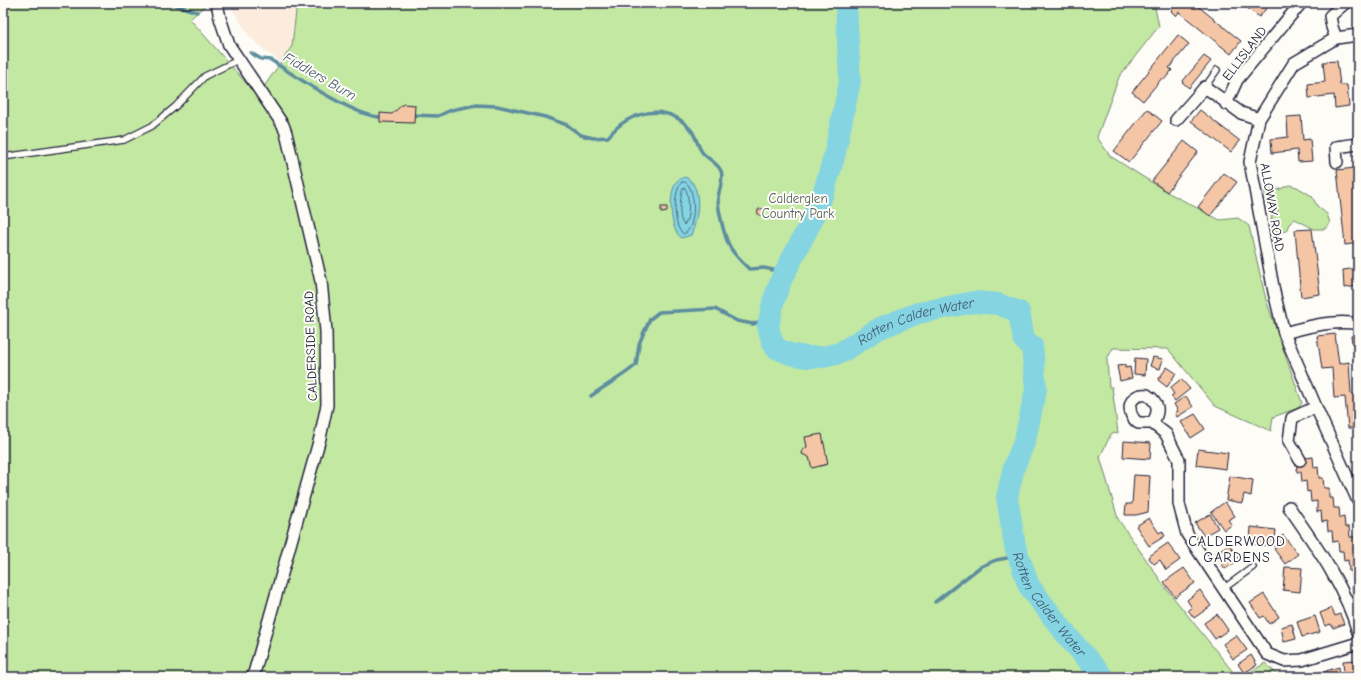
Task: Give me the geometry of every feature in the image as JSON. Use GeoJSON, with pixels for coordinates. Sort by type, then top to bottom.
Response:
{"type":"FeatureCollection","features":[{"type":"Feature","properties":{"kind":"street","name":"CALDERSIDE ROAD"},"geometry":{"type":"LineString","coordinates":[[217,3],[220,18],[229,45],[261,91],[283,125],[286,133],[321,281],[326,331],[326,405],[320,438],[254,677]]}},
{"type":"Feature","properties":{"kind":"street","name":"ELLISLAND"},"geometry":{"type":"LineString","coordinates":[[1226,104],[1237,80],[1301,3]]}},
{"type":"Feature","properties":{"kind":"street"},"geometry":{"type":"LineString","coordinates":[[1336,38],[1330,16],[1345,3]]}},
{"type":"Feature","properties":{"kind":"street","name":"ALLOWAY ROAD"},"geometry":{"type":"LineString","coordinates":[[1358,35],[1336,38],[1294,63],[1259,119],[1250,162],[1271,277],[1284,333],[1358,501]]}},
{"type":"Feature","properties":{"kind":"street","name":"ELLISLAND"},"geometry":{"type":"LineString","coordinates":[[1176,120],[1205,87],[1226,104],[1241,113],[1259,119]]}},
{"type":"Feature","properties":{"kind":"street"},"geometry":{"type":"LineString","coordinates":[[1337,162],[1336,147],[1358,144]]}},
{"type":"Feature","properties":{"kind":"street"},"geometry":{"type":"LineString","coordinates":[[1284,333],[1307,327],[1349,322],[1358,324]]}},
{"type":"Feature","properties":{"kind":"street"},"geometry":{"type":"LineString","coordinates":[[1300,460],[1289,441],[1292,418],[1316,407]]}},
{"type":"Feature","properties":{"kind":"street"},"geometry":{"type":"LineString","coordinates":[[1152,423],[1166,434],[1179,460],[1179,504],[1187,534],[1267,654],[1284,662],[1302,660],[1358,643]]}},
{"type":"Feature","properties":{"kind":"street"},"geometry":{"type":"LineString","coordinates":[[1289,507],[1312,540],[1340,588],[1353,613],[1358,632]]}},
{"type":"Feature","properties":{"kind":"lane"},"geometry":{"type":"LineString","coordinates":[[3,157],[124,140],[152,126],[176,106],[205,76],[238,60]]}},
{"type":"Feature","properties":{"kind":"lane"},"geometry":{"type":"LineString","coordinates":[[1205,87],[1217,70]]}},
{"type":"Feature","properties":{"kind":"lane"},"geometry":{"type":"LineString","coordinates":[[1223,589],[1253,567]]}},
{"type":"Feature","properties":{"kind":"shaded area"},"geometry":{"type":"Polygon","coordinates":[[[228,3],[290,3],[296,11],[292,46],[281,62],[266,52],[250,37],[228,3]]]}},
{"type":"Feature","properties":{"kind":"green space","name":"Calderglen Country Park"},"geometry":{"type":"Polygon","coordinates":[[[3,3],[208,3],[190,19],[280,122],[261,91],[292,46],[296,11],[290,3],[1154,3],[1159,26],[1119,77],[1097,137],[1110,156],[1167,192],[1220,220],[1238,218],[1249,226],[1266,300],[1302,403],[1298,408],[1273,417],[1271,431],[1215,406],[1168,349],[1113,348],[1107,359],[1109,387],[1112,387],[1118,433],[1111,434],[1100,457],[1118,519],[1165,587],[1237,677],[3,677],[3,3]]]}},
{"type":"Feature","properties":{"kind":"green space"},"geometry":{"type":"Polygon","coordinates":[[[1289,185],[1297,187],[1312,196],[1317,206],[1327,214],[1330,223],[1325,229],[1314,229],[1295,219],[1289,224],[1286,231],[1272,231],[1272,215],[1278,212],[1277,207],[1268,204],[1264,191],[1267,187],[1272,186],[1278,190],[1289,185]]]}},
{"type":"Feature","properties":{"kind":"green space"},"geometry":{"type":"Polygon","coordinates":[[[1265,663],[1280,677],[1243,677],[1265,663]]]}},
{"type":"Feature","properties":{"kind":"water"},"geometry":{"type":"Polygon","coordinates":[[[685,177],[691,181],[695,187],[698,203],[694,229],[691,235],[682,238],[674,228],[671,202],[674,186],[677,181],[685,177]]]}},
{"type":"Feature","properties":{"kind":"building"},"geometry":{"type":"Polygon","coordinates":[[[1177,3],[1194,3],[1241,41],[1231,54],[1179,12],[1176,16],[1171,11],[1177,3]]]}},
{"type":"Feature","properties":{"kind":"building"},"geometry":{"type":"Polygon","coordinates":[[[1241,3],[1266,3],[1269,5],[1259,17],[1241,3]]]}},
{"type":"Feature","properties":{"kind":"building"},"geometry":{"type":"Polygon","coordinates":[[[1178,35],[1189,44],[1169,68],[1172,70],[1164,80],[1162,78],[1143,101],[1132,92],[1178,35]]]}},
{"type":"Feature","properties":{"kind":"building"},"geometry":{"type":"Polygon","coordinates":[[[1204,56],[1211,61],[1189,88],[1182,82],[1204,56]]]}},
{"type":"Feature","properties":{"kind":"building"},"geometry":{"type":"Polygon","coordinates":[[[1337,61],[1340,85],[1347,85],[1349,106],[1335,108],[1334,95],[1309,98],[1308,84],[1325,82],[1323,62],[1337,61]]]}},
{"type":"Feature","properties":{"kind":"building"},"geometry":{"type":"Polygon","coordinates":[[[403,104],[415,105],[414,123],[380,122],[380,113],[392,114],[403,104]]]}},
{"type":"Feature","properties":{"kind":"building"},"geometry":{"type":"Polygon","coordinates":[[[1147,109],[1162,121],[1129,162],[1114,151],[1147,109]]]}},
{"type":"Feature","properties":{"kind":"building"},"geometry":{"type":"Polygon","coordinates":[[[1200,110],[1240,141],[1231,152],[1191,121],[1200,110]]]}},
{"type":"Feature","properties":{"kind":"building"},"geometry":{"type":"Polygon","coordinates":[[[1301,116],[1303,140],[1310,139],[1312,161],[1298,162],[1297,150],[1272,153],[1271,139],[1288,137],[1287,117],[1301,116]]]}},
{"type":"Feature","properties":{"kind":"building"},"geometry":{"type":"Polygon","coordinates":[[[1184,141],[1198,152],[1167,192],[1152,181],[1184,141]]]}},
{"type":"Feature","properties":{"kind":"building"},"geometry":{"type":"Polygon","coordinates":[[[1355,168],[1358,196],[1358,243],[1345,245],[1337,170],[1355,168]]]}},
{"type":"Feature","properties":{"kind":"building"},"geometry":{"type":"Polygon","coordinates":[[[1224,173],[1237,182],[1210,216],[1198,207],[1224,173]]]}},
{"type":"Feature","properties":{"kind":"building"},"geometry":{"type":"Polygon","coordinates":[[[661,207],[667,207],[667,212],[661,213],[661,207]]]}},
{"type":"Feature","properties":{"kind":"building"},"geometry":{"type":"Polygon","coordinates":[[[761,209],[764,212],[761,215],[758,212],[761,209]]]}},
{"type":"Feature","properties":{"kind":"building"},"geometry":{"type":"Polygon","coordinates":[[[1312,229],[1320,294],[1301,297],[1295,230],[1312,229]]]}},
{"type":"Feature","properties":{"kind":"building"},"geometry":{"type":"Polygon","coordinates":[[[1358,268],[1358,286],[1344,288],[1343,270],[1358,268]]]}},
{"type":"Feature","properties":{"kind":"building"},"geometry":{"type":"Polygon","coordinates":[[[1335,334],[1339,364],[1349,362],[1351,394],[1358,394],[1358,434],[1357,428],[1348,428],[1345,397],[1334,398],[1332,368],[1322,369],[1317,336],[1335,334]]]}},
{"type":"Feature","properties":{"kind":"building"},"geometry":{"type":"Polygon","coordinates":[[[1358,335],[1358,341],[1352,342],[1351,336],[1358,335]]]}},
{"type":"Feature","properties":{"kind":"building"},"geometry":{"type":"Polygon","coordinates":[[[1358,346],[1358,351],[1353,352],[1352,347],[1358,346]]]}},
{"type":"Feature","properties":{"kind":"building"},"geometry":{"type":"Polygon","coordinates":[[[1358,356],[1358,362],[1354,362],[1353,357],[1358,356]]]}},
{"type":"Feature","properties":{"kind":"building"},"geometry":{"type":"Polygon","coordinates":[[[1153,357],[1163,359],[1160,369],[1150,366],[1153,357]]]}},
{"type":"Feature","properties":{"kind":"building"},"geometry":{"type":"Polygon","coordinates":[[[1135,358],[1146,359],[1145,375],[1134,374],[1135,358]]]}},
{"type":"Feature","properties":{"kind":"building"},"geometry":{"type":"Polygon","coordinates":[[[1125,365],[1125,368],[1130,367],[1132,378],[1120,381],[1117,366],[1125,365]]]}},
{"type":"Feature","properties":{"kind":"building"},"geometry":{"type":"Polygon","coordinates":[[[1167,367],[1176,373],[1167,387],[1158,380],[1167,367]]]}},
{"type":"Feature","properties":{"kind":"building"},"geometry":{"type":"Polygon","coordinates":[[[1181,379],[1190,389],[1175,401],[1171,396],[1174,394],[1170,388],[1181,379]]]}},
{"type":"Feature","properties":{"kind":"building"},"geometry":{"type":"Polygon","coordinates":[[[1186,396],[1193,407],[1177,417],[1175,413],[1178,411],[1174,404],[1186,396]]]}},
{"type":"Feature","properties":{"kind":"building"},"geometry":{"type":"Polygon","coordinates":[[[1195,414],[1205,429],[1191,438],[1181,422],[1195,414]]]}},
{"type":"Feature","properties":{"kind":"building"},"geometry":{"type":"Polygon","coordinates":[[[822,434],[828,464],[812,468],[809,457],[802,454],[803,450],[807,447],[805,437],[822,434]]]}},
{"type":"Feature","properties":{"kind":"building"},"geometry":{"type":"Polygon","coordinates":[[[1124,441],[1151,443],[1150,459],[1123,457],[1124,441]]]}},
{"type":"Feature","properties":{"kind":"building"},"geometry":{"type":"Polygon","coordinates":[[[1198,449],[1228,453],[1226,469],[1196,465],[1198,449]]]}},
{"type":"Feature","properties":{"kind":"building"},"geometry":{"type":"Polygon","coordinates":[[[1313,457],[1314,468],[1318,467],[1319,478],[1323,478],[1324,488],[1329,488],[1329,498],[1333,498],[1334,508],[1339,508],[1340,518],[1344,517],[1345,527],[1349,527],[1350,537],[1355,537],[1356,547],[1358,547],[1358,591],[1353,592],[1352,571],[1349,571],[1348,560],[1344,561],[1343,551],[1339,551],[1338,541],[1333,542],[1332,531],[1328,531],[1327,521],[1322,522],[1321,511],[1317,512],[1317,501],[1311,502],[1310,491],[1307,492],[1306,481],[1302,482],[1301,472],[1297,472],[1296,459],[1313,457]]]}},
{"type":"Feature","properties":{"kind":"building"},"geometry":{"type":"Polygon","coordinates":[[[1134,475],[1150,476],[1148,512],[1136,515],[1125,515],[1126,504],[1132,504],[1134,475]]]}},
{"type":"Feature","properties":{"kind":"building"},"geometry":{"type":"Polygon","coordinates":[[[1230,476],[1253,480],[1251,496],[1244,494],[1242,503],[1226,500],[1230,476]]]}},
{"type":"Feature","properties":{"kind":"building"},"geometry":{"type":"Polygon","coordinates":[[[1225,502],[1235,516],[1228,520],[1232,525],[1224,530],[1211,512],[1225,502]]]}},
{"type":"Feature","properties":{"kind":"building"},"geometry":{"type":"Polygon","coordinates":[[[1210,514],[1218,528],[1204,536],[1195,523],[1210,514]]]}},
{"type":"Feature","properties":{"kind":"building"},"geometry":{"type":"Polygon","coordinates":[[[1149,518],[1159,533],[1162,531],[1165,536],[1149,546],[1136,526],[1149,518]]]}},
{"type":"Feature","properties":{"kind":"building"},"geometry":{"type":"Polygon","coordinates":[[[1251,527],[1276,530],[1274,546],[1250,544],[1251,527]]]}},
{"type":"Feature","properties":{"kind":"building"},"geometry":{"type":"Polygon","coordinates":[[[1283,535],[1298,554],[1285,564],[1274,549],[1280,544],[1277,540],[1283,535]]]}},
{"type":"Feature","properties":{"kind":"building"},"geometry":{"type":"Polygon","coordinates":[[[1168,543],[1180,560],[1166,570],[1160,560],[1154,564],[1148,557],[1168,543]]]}},
{"type":"Feature","properties":{"kind":"building"},"geometry":{"type":"Polygon","coordinates":[[[1229,544],[1239,560],[1225,569],[1215,553],[1229,544]]]}},
{"type":"Feature","properties":{"kind":"building"},"geometry":{"type":"Polygon","coordinates":[[[1285,567],[1302,568],[1300,592],[1283,590],[1285,567]]]}},
{"type":"Feature","properties":{"kind":"building"},"geometry":{"type":"Polygon","coordinates":[[[1184,568],[1195,583],[1175,597],[1164,582],[1184,568]]]}},
{"type":"Feature","properties":{"kind":"building"},"geometry":{"type":"Polygon","coordinates":[[[1200,590],[1211,606],[1194,618],[1188,610],[1192,608],[1187,600],[1200,590]]]}},
{"type":"Feature","properties":{"kind":"building"},"geometry":{"type":"Polygon","coordinates":[[[1264,594],[1279,617],[1269,624],[1264,616],[1260,618],[1250,603],[1264,594]]]}},
{"type":"Feature","properties":{"kind":"building"},"geometry":{"type":"Polygon","coordinates":[[[1332,608],[1335,616],[1340,614],[1344,624],[1333,628],[1331,624],[1325,626],[1320,613],[1332,608]]]}},
{"type":"Feature","properties":{"kind":"building"},"geometry":{"type":"Polygon","coordinates":[[[1217,614],[1228,630],[1215,639],[1204,623],[1217,614]]]}},
{"type":"Feature","properties":{"kind":"building"},"geometry":{"type":"Polygon","coordinates":[[[1315,616],[1320,632],[1302,637],[1297,622],[1315,616]]]}},
{"type":"Feature","properties":{"kind":"building"},"geometry":{"type":"Polygon","coordinates":[[[1292,624],[1296,639],[1284,642],[1281,627],[1292,624]]]}},
{"type":"Feature","properties":{"kind":"building"},"geometry":{"type":"Polygon","coordinates":[[[1236,635],[1247,650],[1233,659],[1223,644],[1236,635]]]}},
{"type":"Feature","properties":{"kind":"building"},"geometry":{"type":"Polygon","coordinates":[[[1251,655],[1257,665],[1244,673],[1238,664],[1251,655]]]}},
{"type":"Feature","properties":{"kind":"building"},"geometry":{"type":"Polygon","coordinates":[[[1355,660],[1356,676],[1344,677],[1343,661],[1355,660]]]}},
{"type":"Feature","properties":{"kind":"building"},"geometry":{"type":"Polygon","coordinates":[[[1339,667],[1340,677],[1327,677],[1326,671],[1339,667]]]}},
{"type":"Feature","properties":{"kind":"building"},"geometry":{"type":"Polygon","coordinates":[[[1318,672],[1325,672],[1325,677],[1311,677],[1311,675],[1318,675],[1318,672]]]}},
{"type":"Feature","properties":{"kind":"waterway","name":"Fiddlers Burn"},"geometry":{"type":"LineString","coordinates":[[170,3],[197,12]]}},
{"type":"Feature","properties":{"kind":"waterway","name":"Rotten Calder Water"},"geometry":{"type":"LineString","coordinates":[[846,3],[850,81],[834,157],[824,191],[810,224],[782,278],[774,299],[768,326],[772,341],[776,348],[790,354],[806,357],[823,357],[840,353],[880,328],[918,313],[974,302],[998,304],[1019,312],[1024,340],[1032,346],[1036,389],[1025,440],[1014,467],[1007,497],[1015,546],[1029,586],[1069,638],[1103,677]]}},
{"type":"Feature","properties":{"kind":"waterway","name":"Fiddlers Burn"},"geometry":{"type":"LineString","coordinates":[[251,53],[261,59],[271,60],[342,104],[372,116],[383,117]]}},
{"type":"Feature","properties":{"kind":"waterway","name":"Fiddlers Burn"},"geometry":{"type":"LineString","coordinates":[[411,115],[438,116],[451,110],[476,105],[497,106],[545,117],[567,125],[581,135],[593,138],[608,137],[626,121],[637,116],[648,113],[670,115],[681,121],[691,130],[702,152],[720,168],[722,181],[718,198],[719,209],[725,235],[733,252],[749,269],[764,268],[782,272]]}},
{"type":"Feature","properties":{"kind":"waterway"},"geometry":{"type":"LineString","coordinates":[[591,396],[636,365],[639,344],[644,332],[650,319],[659,312],[715,309],[737,321],[753,324],[769,318]]}},
{"type":"Feature","properties":{"kind":"waterway"},"geometry":{"type":"LineString","coordinates":[[935,602],[980,567],[996,560],[1018,556]]}},
{"type":"Feature","properties":{"kind":"district","name":"CALDERWOOD GARDENS"},"geometry":{"type":"Point","coordinates":[1237,550]}}]}
